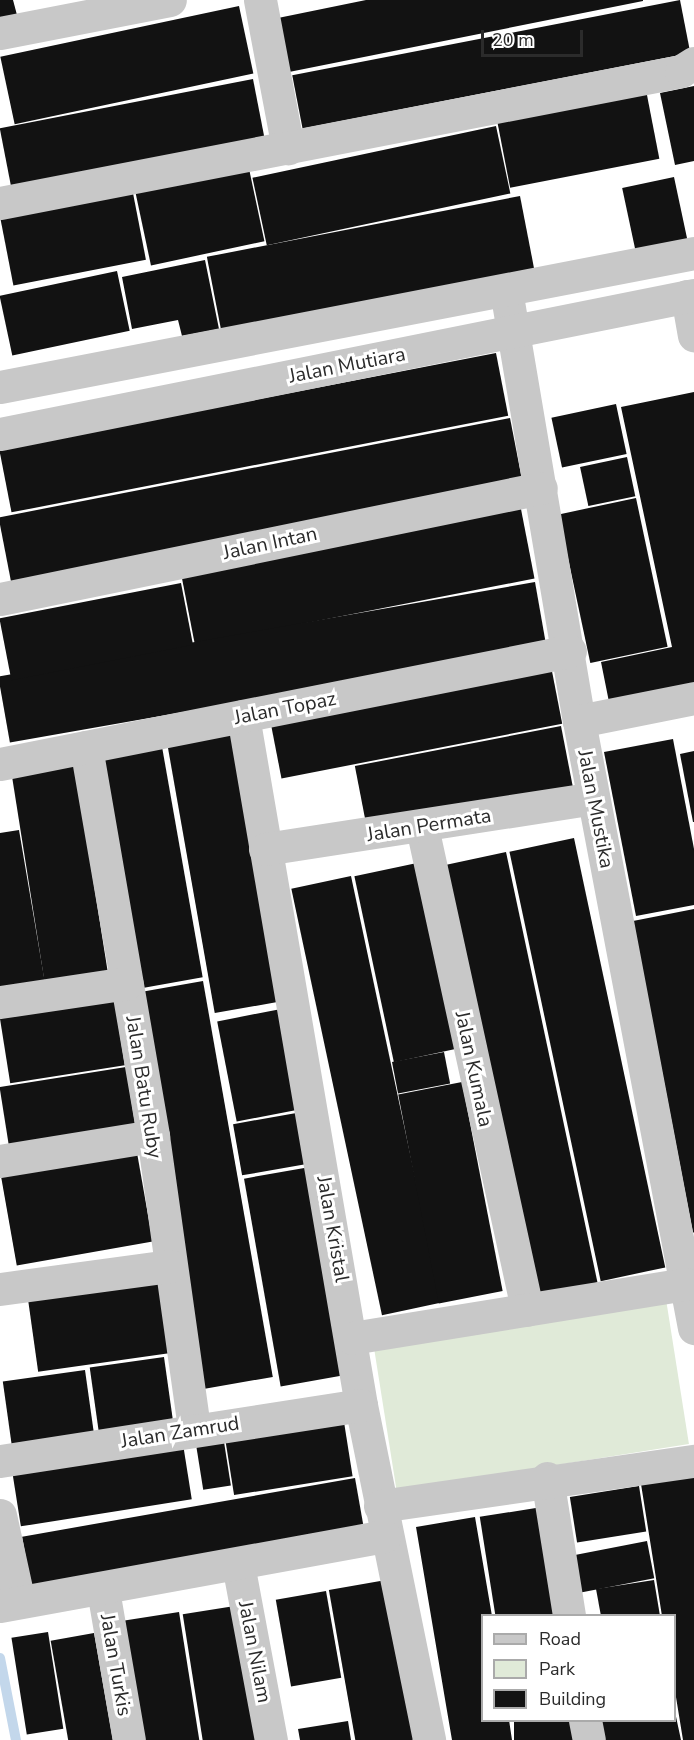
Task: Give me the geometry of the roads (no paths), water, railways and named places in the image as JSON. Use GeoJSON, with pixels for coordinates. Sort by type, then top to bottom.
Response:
{"type":"FeatureCollection","features":[{"type":"Feature","properties":{"kind":"street"},"geometry":{"type":"LineString","coordinates":[[0,33],[170,0]]}},
{"type":"Feature","properties":{"kind":"street"},"geometry":{"type":"LineString","coordinates":[[260,0],[288,148]]}},
{"type":"Feature","properties":{"kind":"street"},"geometry":{"type":"LineString","coordinates":[[0,203],[681,71],[694,63]]}},
{"type":"Feature","properties":{"kind":"street"},"geometry":{"type":"LineString","coordinates":[[0,387],[694,253]]}},
{"type":"Feature","properties":{"kind":"street","name":"Jalan Mustika"},"geometry":{"type":"LineString","coordinates":[[506,290],[570,651],[579,721],[694,1328]]}},
{"type":"Feature","properties":{"kind":"street"},"geometry":{"type":"LineString","coordinates":[[690,296],[694,335]]}},
{"type":"Feature","properties":{"kind":"street","name":"Jalan Mutiara"},"geometry":{"type":"LineString","coordinates":[[0,434],[690,296]]}},
{"type":"Feature","properties":{"kind":"street","name":"Jalan Intan"},"geometry":{"type":"LineString","coordinates":[[0,599],[541,488]]}},
{"type":"Feature","properties":{"kind":"street","name":"Jalan Topaz"},"geometry":{"type":"LineString","coordinates":[[0,764],[570,651]]}},
{"type":"Feature","properties":{"kind":"street"},"geometry":{"type":"LineString","coordinates":[[579,721],[694,699]]}},
{"type":"Feature","properties":{"kind":"street","name":"Jalan Kristal"},"geometry":{"type":"LineString","coordinates":[[243,717],[382,1521],[429,1740]]}},
{"type":"Feature","properties":{"kind":"street","name":"Jalan Batu Ruby"},"geometry":{"type":"LineString","coordinates":[[86,747],[153,1136],[194,1429]]}},
{"type":"Feature","properties":{"kind":"street","name":"Jalan Permata"},"geometry":{"type":"LineString","coordinates":[[265,849],[422,827],[593,798]]}},
{"type":"Feature","properties":{"kind":"street","name":"Jalan Kumala"},"geometry":{"type":"LineString","coordinates":[[422,827],[527,1310]]}},
{"type":"Feature","properties":{"kind":"street"},"geometry":{"type":"LineString","coordinates":[[0,1002],[127,982]]}},
{"type":"Feature","properties":{"kind":"street"},"geometry":{"type":"LineString","coordinates":[[0,1161],[153,1136]]}},
{"type":"Feature","properties":{"kind":"street"},"geometry":{"type":"LineString","coordinates":[[0,1289],[170,1266]]}},
{"type":"Feature","properties":{"kind":"street"},"geometry":{"type":"LineString","coordinates":[[352,1338],[686,1284]]}},
{"type":"Feature","properties":{"kind":"street","name":"Jalan Zamrud"},"geometry":{"type":"LineString","coordinates":[[0,1461],[194,1429],[361,1405]]}},
{"type":"Feature","properties":{"kind":"street"},"geometry":{"type":"LineString","coordinates":[[0,1515],[10,1604],[103,1590],[238,1564],[382,1521],[547,1478],[694,1461]]}},
{"type":"Feature","properties":{"kind":"street"},"geometry":{"type":"LineString","coordinates":[[547,1478],[569,1614]]}},
{"type":"Feature","properties":{"kind":"street","name":"Jalan Nilam"},"geometry":{"type":"LineString","coordinates":[[238,1564],[271,1740]]}},
{"type":"Feature","properties":{"kind":"street","name":"Jalan Turkis"},"geometry":{"type":"LineString","coordinates":[[103,1590],[129,1740]]}},
{"type":"Feature","properties":{"kind":"street"},"geometry":{"type":"LineString","coordinates":[[585,1722],[589,1740]]}},
{"type":"Feature","properties":{"kind":"waterway"},"geometry":{"type":"LineString","coordinates":[[0,1658],[16,1740]]}}]}
